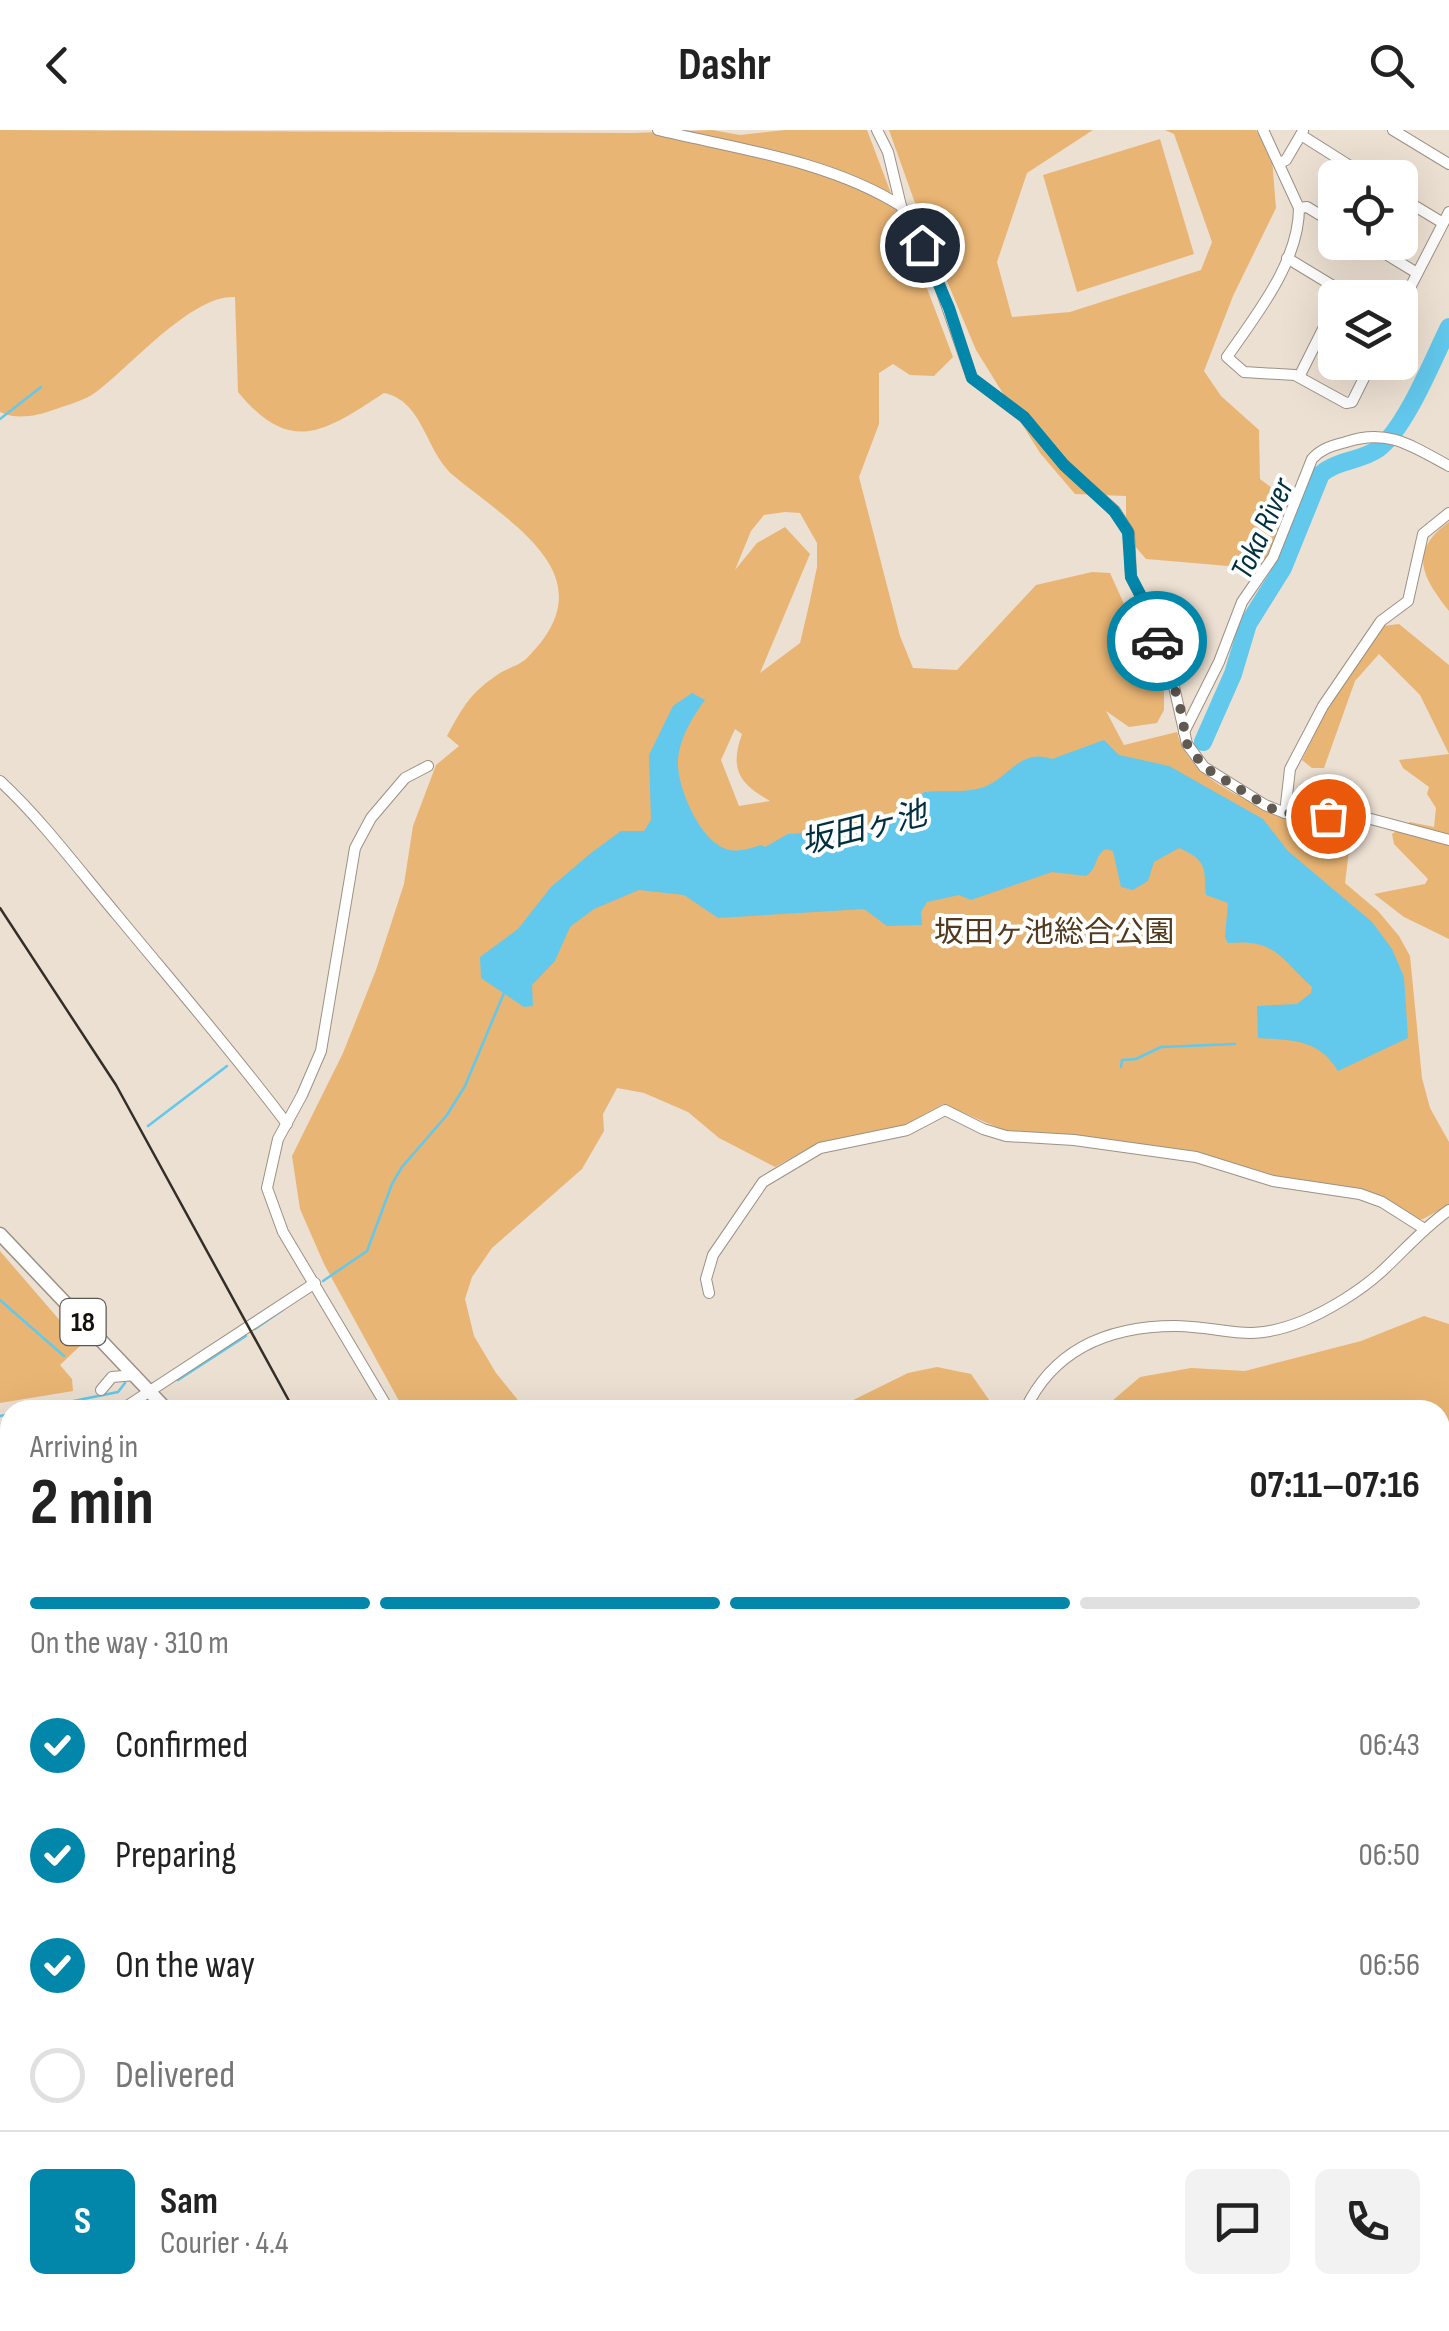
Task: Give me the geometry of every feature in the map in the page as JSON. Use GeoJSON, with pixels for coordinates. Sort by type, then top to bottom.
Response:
{"type":"FeatureCollection","features":[{"type":"Feature","properties":{"kind":"main road","name":"18"},"geometry":{"type":"LineString","coordinates":[[0,1234],[158,1400]]}},
{"type":"Feature","properties":{"kind":"street"},"geometry":{"type":"LineString","coordinates":[[658,130],[824,171],[874,189],[902,206]]}},
{"type":"Feature","properties":{"kind":"street"},"geometry":{"type":"LineString","coordinates":[[877,130],[888,152],[902,206],[938,282],[972,378],[1024,417],[1064,465],[1114,511],[1128,532],[1131,577],[1172,678],[1187,744],[1204,767],[1265,805],[1286,813],[1356,815],[1449,840]]}},
{"type":"Feature","properties":{"kind":"street"},"geometry":{"type":"LineString","coordinates":[[1263,130],[1299,208],[1299,219],[1287,258],[1256,316],[1226,357],[1244,372],[1299,377],[1346,403],[1352,402],[1363,380]]}},
{"type":"Feature","properties":{"kind":"street"},"geometry":{"type":"LineString","coordinates":[[1393,130],[1449,164]]}},
{"type":"Feature","properties":{"kind":"street"},"geometry":{"type":"LineString","coordinates":[[1280,163],[1286,160],[1302,132],[1343,160]]}},
{"type":"Feature","properties":{"kind":"street"},"geometry":{"type":"LineString","coordinates":[[1414,280],[1446,218],[1418,205]]}},
{"type":"Feature","properties":{"kind":"street"},"geometry":{"type":"LineString","coordinates":[[1299,208],[1306,207],[1318,214]]}},
{"type":"Feature","properties":{"kind":"street"},"geometry":{"type":"LineString","coordinates":[[1287,258],[1321,280]]}},
{"type":"Feature","properties":{"kind":"street"},"geometry":{"type":"LineString","coordinates":[[1396,260],[1417,273]]}},
{"type":"Feature","properties":{"kind":"street"},"geometry":{"type":"LineString","coordinates":[[1299,377],[1318,339]]}},
{"type":"Feature","properties":{"kind":"street"},"geometry":{"type":"LineString","coordinates":[[1184,732],[1220,662],[1233,620],[1273,557],[1312,459],[1320,450],[1378,434],[1390,436],[1449,466]]}},
{"type":"Feature","properties":{"kind":"street"},"geometry":{"type":"LineString","coordinates":[[1286,813],[1290,769],[1323,706],[1382,620],[1408,601],[1423,534],[1449,513]]}},
{"type":"Feature","properties":{"kind":"street"},"geometry":{"type":"LineString","coordinates":[[383,1400],[283,1232],[267,1188],[271,1161],[321,1051],[355,848],[370,818],[405,778],[428,766]]}},
{"type":"Feature","properties":{"kind":"street"},"geometry":{"type":"LineString","coordinates":[[0,782],[22,802],[122,920],[287,1124]]}},
{"type":"Feature","properties":{"kind":"street"},"geometry":{"type":"LineString","coordinates":[[709,1292],[706,1279],[710,1260],[762,1182],[820,1148],[907,1130],[945,1110],[1006,1136],[1074,1140],[1196,1157],[1273,1181],[1360,1194],[1382,1202],[1423,1228]]}},
{"type":"Feature","properties":{"kind":"street"},"geometry":{"type":"LineString","coordinates":[[1029,1400],[1066,1354],[1090,1340],[1176,1326],[1264,1334],[1306,1320],[1362,1286],[1423,1228],[1449,1210]]}},
{"type":"Feature","properties":{"kind":"street"},"geometry":{"type":"LineString","coordinates":[[138,1400],[315,1284]]}},
{"type":"Feature","properties":{"kind":"street"},"geometry":{"type":"LineString","coordinates":[[102,1390],[112,1377],[134,1375]]}},
{"type":"Feature","properties":{"kind":"green space","name":"坂田ヶ池総合公園"},"geometry":{"type":"Polygon","coordinates":[[[0,130],[712,130],[740,135],[785,130],[867,130],[953,357],[934,376],[910,375],[893,364],[879,373],[879,424],[859,477],[900,636],[913,668],[957,670],[1036,585],[1092,572],[1110,573],[1164,692],[1164,710],[1157,723],[1129,727],[1106,711],[1124,745],[1177,732],[1191,760],[1202,771],[1227,790],[1271,810],[1274,815],[1294,821],[1353,819],[1345,883],[1378,911],[1410,956],[1422,1078],[1430,1108],[1449,1142],[1449,1205],[1423,1219],[1415,1219],[1374,1193],[1274,1176],[1194,1151],[1008,1132],[943,1104],[905,1125],[818,1143],[775,1167],[719,1138],[688,1112],[644,1093],[617,1088],[603,1114],[604,1131],[582,1169],[492,1248],[472,1277],[465,1299],[474,1336],[518,1400],[399,1400],[324,1264],[300,1209],[292,1156],[343,1053],[376,970],[404,884],[413,826],[436,765],[459,746],[447,736],[475,693],[524,660],[550,629],[559,602],[556,578],[544,555],[525,534],[444,466],[416,416],[397,398],[384,393],[325,427],[308,431],[275,425],[257,412],[238,392],[235,297],[218,299],[181,319],[86,398],[47,412],[13,416],[0,412],[0,130]],[[800,513],[764,515],[751,531],[735,570],[757,543],[785,527],[810,554],[760,673],[800,643],[817,567],[817,543],[800,513]],[[735,729],[721,760],[739,806],[770,801],[740,775],[737,757],[742,734],[735,729]]]}},
{"type":"Feature","properties":{"kind":"green space"},"geometry":{"type":"Polygon","coordinates":[[[889,130],[1093,130],[1027,173],[997,262],[1012,317],[1070,312],[1201,270],[1212,242],[1174,134],[1165,130],[1256,130],[1272,159],[1276,208],[1233,296],[1204,371],[1221,396],[1259,430],[1260,479],[1280,494],[1274,570],[1146,559],[1126,536],[1126,496],[1075,494],[1040,453],[976,350],[920,217],[889,130]]]}},
{"type":"Feature","properties":{"kind":"green space"},"geometry":{"type":"Polygon","coordinates":[[[1160,139],[1194,254],[1077,292],[1043,175],[1160,139]]]}},
{"type":"Feature","properties":{"kind":"green space"},"geometry":{"type":"Polygon","coordinates":[[[1449,522],[1449,611],[1426,576],[1424,555],[1436,533],[1449,522]]]}},
{"type":"Feature","properties":{"kind":"green space"},"geometry":{"type":"Polygon","coordinates":[[[1399,624],[1449,665],[1449,754],[1420,695],[1379,654],[1355,681],[1324,768],[1312,768],[1302,760],[1327,709],[1383,626],[1399,624]]]}},
{"type":"Feature","properties":{"kind":"green space"},"geometry":{"type":"Polygon","coordinates":[[[1449,754],[1449,939],[1404,917],[1374,894],[1425,884],[1428,879],[1394,844],[1392,834],[1410,822],[1434,827],[1436,808],[1427,794],[1429,787],[1403,768],[1399,760],[1449,754]]]}},
{"type":"Feature","properties":{"kind":"green space"},"geometry":{"type":"Polygon","coordinates":[[[0,1251],[81,1345],[60,1365],[72,1379],[73,1391],[0,1400],[0,1251]]]}},
{"type":"Feature","properties":{"kind":"green space"},"geometry":{"type":"Polygon","coordinates":[[[1424,1316],[1449,1324],[1449,1400],[1113,1400],[1140,1377],[1191,1368],[1245,1371],[1361,1341],[1424,1316]]]}},
{"type":"Feature","properties":{"kind":"green space"},"geometry":{"type":"Polygon","coordinates":[[[937,1367],[971,1374],[989,1400],[853,1400],[908,1373],[937,1367]]]}},
{"type":"Feature","properties":{"kind":"water","name":"坂田ヶ池"},"geometry":{"type":"Polygon","coordinates":[[[692,693],[705,700],[683,739],[678,757],[679,777],[702,828],[720,846],[730,850],[765,847],[788,834],[854,830],[910,811],[924,792],[981,788],[1031,757],[1052,759],[1104,740],[1119,755],[1169,766],[1263,819],[1288,851],[1372,922],[1392,949],[1404,977],[1408,1038],[1338,1071],[1314,1047],[1258,1038],[1257,1006],[1297,1004],[1311,993],[1312,987],[1267,947],[1228,943],[1228,903],[1206,895],[1203,866],[1179,848],[1154,862],[1148,881],[1133,890],[1121,887],[1113,851],[1106,849],[1086,876],[1052,872],[971,900],[959,895],[927,902],[921,912],[922,925],[887,926],[864,909],[718,918],[684,895],[639,890],[594,909],[570,927],[555,961],[532,985],[533,1006],[524,1007],[481,978],[480,957],[518,929],[551,887],[591,853],[621,831],[644,831],[651,820],[649,755],[673,706],[692,693]]]}},
{"type":"Feature","properties":{"kind":"waterway","name":"Toka River"},"geometry":{"type":"LineString","coordinates":[[1203,742],[1233,674],[1248,624],[1283,568],[1321,474],[1371,453],[1388,439],[1409,410],[1449,327]]}},
{"type":"Feature","properties":{"kind":"waterway"},"geometry":{"type":"LineString","coordinates":[[0,419],[41,387]]}},
{"type":"Feature","properties":{"kind":"waterway"},"geometry":{"type":"LineString","coordinates":[[323,1281],[367,1251],[392,1184],[465,1086],[504,993]]}},
{"type":"Feature","properties":{"kind":"waterway"},"geometry":{"type":"LineString","coordinates":[[1121,1067],[1122,1060],[1136,1059],[1161,1047],[1235,1044]]}},
{"type":"Feature","properties":{"kind":"waterway"},"geometry":{"type":"LineString","coordinates":[[148,1126],[227,1066]]}},
{"type":"Feature","properties":{"kind":"waterway"},"geometry":{"type":"LineString","coordinates":[[0,1300],[64,1356]]}},
{"type":"Feature","properties":{"kind":"waterway"},"geometry":{"type":"LineString","coordinates":[[255,1329],[284,1309]]}},
{"type":"Feature","properties":{"kind":"waterway"},"geometry":{"type":"LineString","coordinates":[[178,1380],[246,1336]]}},
{"type":"Feature","properties":{"kind":"waterway"},"geometry":{"type":"LineString","coordinates":[[78,1400],[118,1392],[125,1383]]}},
{"type":"Feature","properties":{"kind":"railway"},"geometry":{"type":"LineString","coordinates":[[0,908],[116,1085],[289,1400]]}},
{"type":"Feature","properties":{"kind":"way so far"},"geometry":{"type":"LineString","coordinates":[[1157,641],[1179,701],[1187,744],[1204,767],[1270,808],[1299,816],[1328,816]]}},
{"type":"Feature","properties":{"kind":"route"},"geometry":{"type":"LineString","coordinates":[[922,245],[949,308],[972,378],[1024,417],[1064,465],[1114,511],[1128,532],[1131,577],[1157,641]]}}]}
